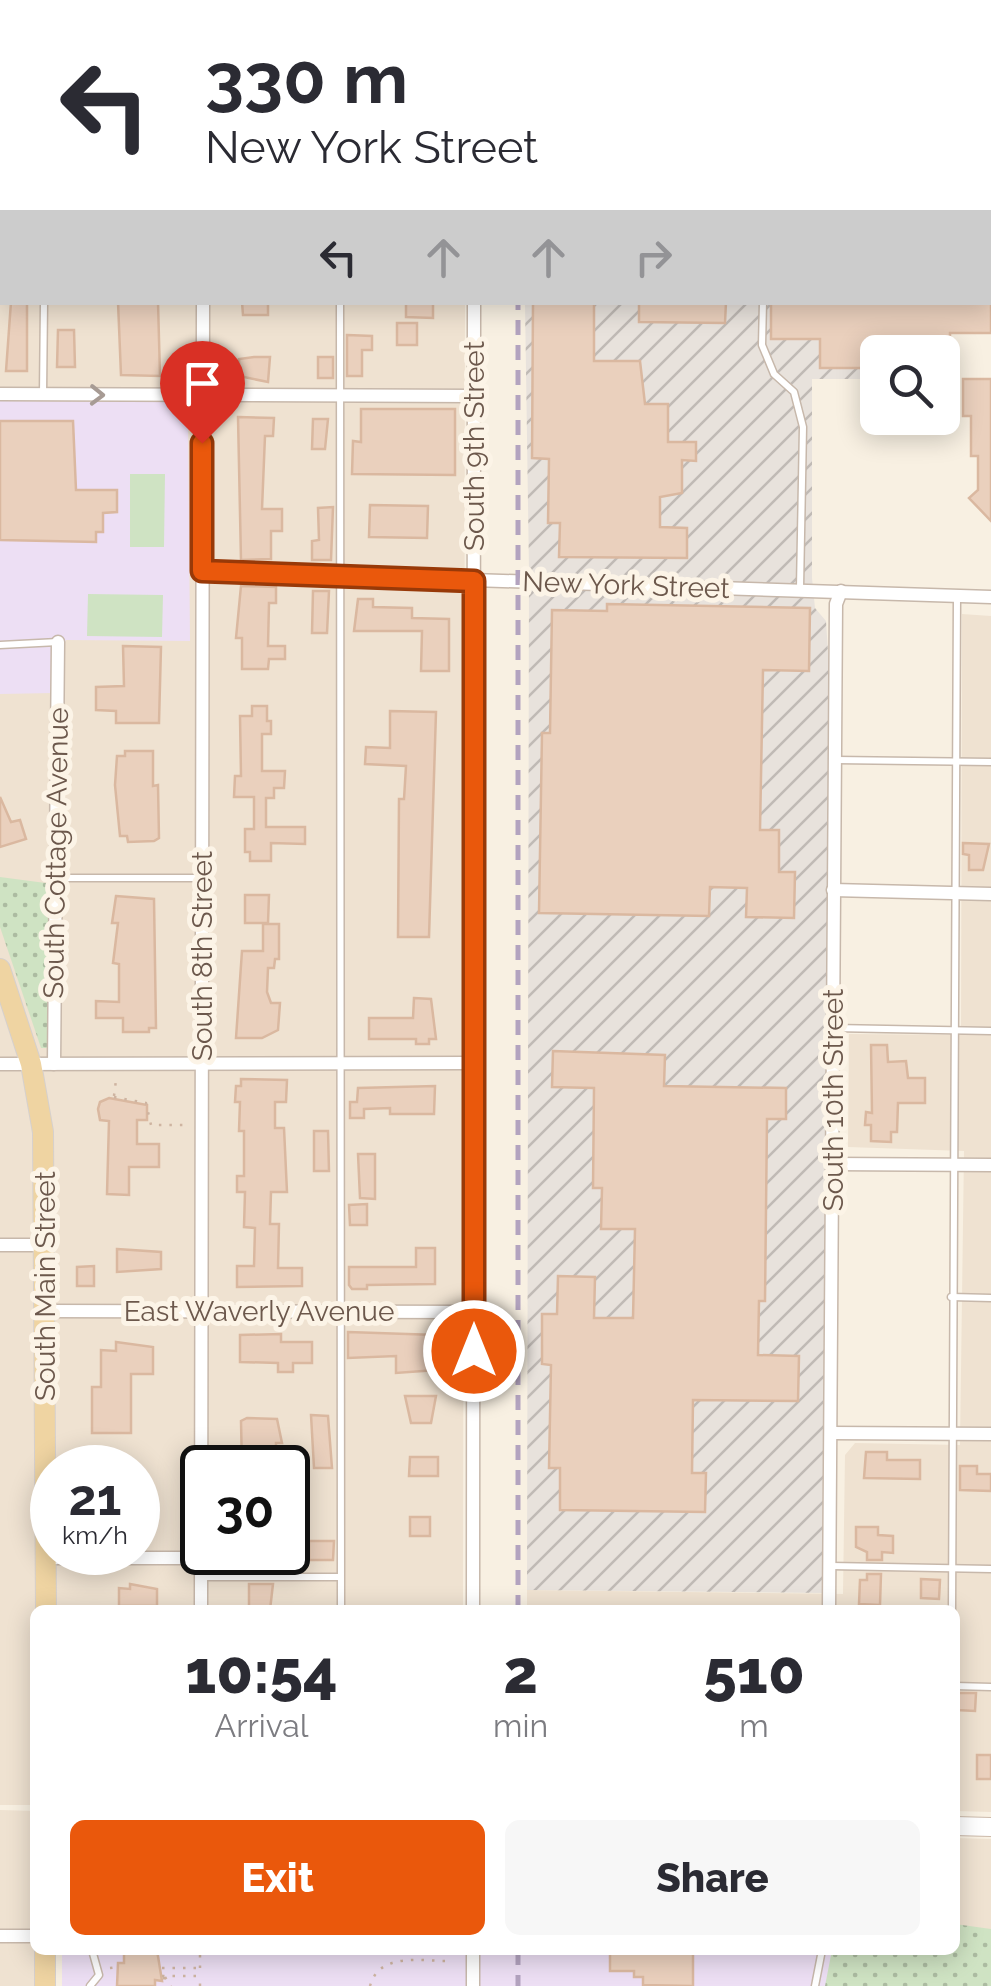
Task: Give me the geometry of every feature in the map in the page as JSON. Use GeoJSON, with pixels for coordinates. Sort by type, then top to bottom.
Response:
{"type":"FeatureCollection","features":[{"type":"Feature","properties":{"kind":"main road","name":"South Main Street"},"geometry":{"type":"LineString","coordinates":[[0,969],[31,1064],[43,1132],[46,1445]]}},
{"type":"Feature","properties":{"kind":"main road","name":"South Main Street"},"geometry":{"type":"LineString","coordinates":[[46,1575],[46,1605]]}},
{"type":"Feature","properties":{"kind":"main road"},"geometry":{"type":"LineString","coordinates":[[960,1826],[991,1827]]}},
{"type":"Feature","properties":{"kind":"main road"},"geometry":{"type":"LineString","coordinates":[[45,1955],[46,1986]]}},
{"type":"Feature","properties":{"kind":"street","name":"South 8th Street"},"geometry":{"type":"LineString","coordinates":[[202,1445],[203,305]]}},
{"type":"Feature","properties":{"kind":"street","name":"South 9th Street"},"geometry":{"type":"LineString","coordinates":[[474,305],[474,1605]]}},
{"type":"Feature","properties":{"kind":"street"},"geometry":{"type":"LineString","coordinates":[[0,394],[474,396]]}},
{"type":"Feature","properties":{"kind":"street","name":"New York Street"},"geometry":{"type":"LineString","coordinates":[[202,571],[991,597]]}},
{"type":"Feature","properties":{"kind":"street","name":"South 10th Street"},"geometry":{"type":"LineString","coordinates":[[830,1605],[836,604],[841,591]]}},
{"type":"Feature","properties":{"kind":"street","name":"South Cottage Avenue"},"geometry":{"type":"LineString","coordinates":[[54,1064],[58,642]]}},
{"type":"Feature","properties":{"kind":"street"},"geometry":{"type":"LineString","coordinates":[[834,890],[991,894]]}},
{"type":"Feature","properties":{"kind":"street"},"geometry":{"type":"LineString","coordinates":[[0,1064],[474,1062]]}},
{"type":"Feature","properties":{"kind":"street"},"geometry":{"type":"LineString","coordinates":[[833,1164],[991,1166]]}},
{"type":"Feature","properties":{"kind":"street"},"geometry":{"type":"LineString","coordinates":[[0,1245],[44,1246]]}},
{"type":"Feature","properties":{"kind":"street","name":"East Waverly Avenue"},"geometry":{"type":"LineString","coordinates":[[45,1311],[474,1312]]}},
{"type":"Feature","properties":{"kind":"street"},"geometry":{"type":"LineString","coordinates":[[831,1433],[991,1434]]}},
{"type":"Feature","properties":{"kind":"street","name":"South 8th Street"},"geometry":{"type":"LineString","coordinates":[[201,1605],[202,1577]]}},
{"type":"Feature","properties":{"kind":"street"},"geometry":{"type":"LineString","coordinates":[[0,1936],[30,1936]]}},
{"type":"Feature","properties":{"kind":"street"},"geometry":{"type":"LineString","coordinates":[[473,1955],[473,1986]]}},
{"type":"Feature","properties":{"kind":"lane"},"geometry":{"type":"LineString","coordinates":[[44,305],[44,394]]}},
{"type":"Feature","properties":{"kind":"lane"},"geometry":{"type":"LineString","coordinates":[[340,305],[341,1605]]}},
{"type":"Feature","properties":{"kind":"lane"},"geometry":{"type":"LineString","coordinates":[[763,305],[762,346],[774,374],[794,392],[803,427],[800,590]]}},
{"type":"Feature","properties":{"kind":"lane"},"geometry":{"type":"LineString","coordinates":[[952,1605],[950,1297],[958,596]]}},
{"type":"Feature","properties":{"kind":"lane"},"geometry":{"type":"LineString","coordinates":[[0,646],[58,642]]}},
{"type":"Feature","properties":{"kind":"lane"},"geometry":{"type":"LineString","coordinates":[[835,760],[991,762]]}},
{"type":"Feature","properties":{"kind":"lane"},"geometry":{"type":"LineString","coordinates":[[57,878],[202,878]]}},
{"type":"Feature","properties":{"kind":"lane"},"geometry":{"type":"LineString","coordinates":[[833,1028],[991,1031]]}},
{"type":"Feature","properties":{"kind":"lane"},"geometry":{"type":"LineString","coordinates":[[950,1297],[991,1298]]}},
{"type":"Feature","properties":{"kind":"lane"},"geometry":{"type":"LineString","coordinates":[[830,1566],[991,1569]]}},
{"type":"Feature","properties":{"kind":"lane"},"geometry":{"type":"LineString","coordinates":[[202,1577],[341,1576]]}},
{"type":"Feature","properties":{"kind":"lane"},"geometry":{"type":"LineString","coordinates":[[960,1686],[991,1687]]}},
{"type":"Feature","properties":{"kind":"lane"},"geometry":{"type":"LineString","coordinates":[[90,1986],[99,1975],[93,1955]]}},
{"type":"Feature","properties":{"kind":"lane"},"geometry":{"type":"LineString","coordinates":[[815,1986],[821,1955]]}},
{"type":"Feature","properties":{"kind":"path"},"geometry":{"type":"LineString","coordinates":[[118,1064],[114,1098],[146,1103],[151,1125],[187,1125]]}},
{"type":"Feature","properties":{"kind":"path"},"geometry":{"type":"LineString","coordinates":[[200,1955],[200,1986]]}},
{"type":"Feature","properties":{"kind":"path"},"geometry":{"type":"LineString","coordinates":[[370,1986],[378,1970],[393,1962],[448,1961]]}},
{"type":"Feature","properties":{"kind":"path"},"geometry":{"type":"LineString","coordinates":[[110,1968],[118,1968]]}},
{"type":"Feature","properties":{"kind":"path"},"geometry":{"type":"LineString","coordinates":[[162,1968],[200,1968]]}},
{"type":"Feature","properties":{"kind":"path"},"geometry":{"type":"LineString","coordinates":[[163,1976],[200,1976]]}},
{"type":"Feature","properties":{"kind":"path"},"geometry":{"type":"LineString","coordinates":[[163,1976],[164,1986]]}},
{"type":"Feature","properties":{"kind":"path"},"geometry":{"type":"LineString","coordinates":[[163,1976],[172,1986]]}},
{"type":"Feature","properties":{"kind":"shaded area"},"geometry":{"type":"Polygon","coordinates":[[[0,305],[465,305],[463,1605],[48,1605],[48,1575],[160,1575],[160,1445],[48,1445],[47,1133],[0,960],[0,305]]]}},
{"type":"Feature","properties":{"kind":"shaded area"},"geometry":{"type":"Polygon","coordinates":[[[525,305],[991,305],[991,333],[860,335],[860,379],[812,379],[812,578],[815,608],[826,621],[835,759],[830,1593],[527,1590],[529,571],[525,305]]]}},
{"type":"Feature","properties":{"kind":"shaded area"},"geometry":{"type":"Polygon","coordinates":[[[0,401],[169,402],[188,412],[190,641],[66,640],[54,662],[54,693],[0,694],[0,401]]]}},
{"type":"Feature","properties":{"kind":"shaded area"},"geometry":{"type":"Polygon","coordinates":[[[962,614],[991,616],[991,1812],[960,1811],[960,1605],[527,1605],[527,1590],[843,1594],[845,1455],[855,1443],[960,1445],[964,1151],[848,1147],[849,1034],[961,1035],[962,614]]]}},
{"type":"Feature","properties":{"kind":"shaded area"},"geometry":{"type":"Polygon","coordinates":[[[0,969],[40,1107],[43,1445],[30,1445],[30,1575],[45,1575],[45,1605],[30,1605],[30,1805],[0,1805],[0,969]]]}},
{"type":"Feature","properties":{"kind":"shaded area"},"geometry":{"type":"Polygon","coordinates":[[[0,1810],[30,1811],[30,1955],[36,1955],[45,1986],[0,1986],[0,1810]]]}},
{"type":"Feature","properties":{"kind":"shaded area"},"geometry":{"type":"Polygon","coordinates":[[[960,1838],[991,1839],[991,1946],[960,1945],[960,1838]]]}},
{"type":"Feature","properties":{"kind":"shaded area"},"geometry":{"type":"Polygon","coordinates":[[[991,1946],[991,1986],[62,1986],[62,1955],[960,1955],[960,1949],[991,1946]]]}},
{"type":"Feature","properties":{"kind":"green space"},"geometry":{"type":"Polygon","coordinates":[[[130,474],[165,474],[164,547],[130,547],[130,474]]]}},
{"type":"Feature","properties":{"kind":"green space"},"geometry":{"type":"Polygon","coordinates":[[[88,594],[163,595],[162,637],[87,636],[88,594]]]}},
{"type":"Feature","properties":{"kind":"green space"},"geometry":{"type":"Polygon","coordinates":[[[0,877],[53,884],[49,1048],[41,1048],[0,927],[0,877]]]}},
{"type":"Feature","properties":{"kind":"green space"},"geometry":{"type":"Polygon","coordinates":[[[960,1925],[991,1929],[991,1986],[825,1986],[831,1955],[960,1955],[960,1925]]]}},
{"type":"Feature","properties":{"kind":"building"},"geometry":{"type":"Polygon","coordinates":[[[11,305],[27,305],[27,371],[6,371],[11,305]]]}},
{"type":"Feature","properties":{"kind":"building"},"geometry":{"type":"Polygon","coordinates":[[[118,305],[158,305],[160,376],[121,375],[118,305]]]}},
{"type":"Feature","properties":{"kind":"building"},"geometry":{"type":"Polygon","coordinates":[[[242,305],[268,305],[268,315],[243,315],[242,305]]]}},
{"type":"Feature","properties":{"kind":"building"},"geometry":{"type":"Polygon","coordinates":[[[406,305],[433,305],[433,318],[406,317],[406,305]]]}},
{"type":"Feature","properties":{"kind":"building"},"geometry":{"type":"Polygon","coordinates":[[[533,305],[594,305],[594,361],[640,361],[645,404],[668,404],[668,442],[696,442],[696,461],[682,460],[682,493],[660,497],[660,527],[687,528],[687,558],[559,557],[560,523],[548,523],[549,459],[532,458],[533,305]]]}},
{"type":"Feature","properties":{"kind":"building"},"geometry":{"type":"Polygon","coordinates":[[[639,305],[726,305],[725,323],[639,322],[639,305]]]}},
{"type":"Feature","properties":{"kind":"building"},"geometry":{"type":"Polygon","coordinates":[[[771,305],[991,305],[991,333],[860,335],[860,368],[820,368],[820,339],[771,339],[771,305]]]}},
{"type":"Feature","properties":{"kind":"building"},"geometry":{"type":"Polygon","coordinates":[[[397,323],[417,323],[417,345],[397,345],[397,323]]]}},
{"type":"Feature","properties":{"kind":"building"},"geometry":{"type":"Polygon","coordinates":[[[58,330],[74,330],[75,367],[57,367],[58,330]]]}},
{"type":"Feature","properties":{"kind":"building"},"geometry":{"type":"Polygon","coordinates":[[[347,335],[372,336],[372,350],[362,350],[362,376],[347,376],[347,335]]]}},
{"type":"Feature","properties":{"kind":"building"},"geometry":{"type":"Polygon","coordinates":[[[270,357],[268,382],[239,376],[239,359],[270,357]]]}},
{"type":"Feature","properties":{"kind":"building"},"geometry":{"type":"Polygon","coordinates":[[[318,357],[333,357],[333,378],[318,378],[318,357]]]}},
{"type":"Feature","properties":{"kind":"building"},"geometry":{"type":"Polygon","coordinates":[[[963,379],[991,379],[991,521],[969,498],[978,490],[978,456],[971,456],[971,416],[963,416],[963,379]]]}},
{"type":"Feature","properties":{"kind":"building"},"geometry":{"type":"Polygon","coordinates":[[[361,409],[455,409],[455,475],[352,474],[353,441],[361,442],[361,409]]]}},
{"type":"Feature","properties":{"kind":"building"},"geometry":{"type":"Polygon","coordinates":[[[238,417],[274,418],[273,436],[265,436],[262,509],[282,509],[282,531],[271,531],[271,559],[241,560],[238,417]]]}},
{"type":"Feature","properties":{"kind":"building"},"geometry":{"type":"Polygon","coordinates":[[[313,419],[328,419],[325,449],[312,449],[313,419]]]}},
{"type":"Feature","properties":{"kind":"building"},"geometry":{"type":"Polygon","coordinates":[[[0,421],[73,421],[76,490],[117,490],[117,512],[103,513],[103,532],[96,532],[96,542],[0,540],[0,421]]]}},
{"type":"Feature","properties":{"kind":"building"},"geometry":{"type":"Polygon","coordinates":[[[370,505],[428,506],[427,538],[369,537],[370,505]]]}},
{"type":"Feature","properties":{"kind":"building"},"geometry":{"type":"Polygon","coordinates":[[[333,507],[331,560],[312,560],[312,541],[319,540],[318,508],[333,507]]]}},
{"type":"Feature","properties":{"kind":"building"},"geometry":{"type":"Polygon","coordinates":[[[241,586],[276,587],[276,603],[269,603],[268,646],[285,646],[285,659],[269,659],[268,669],[242,669],[242,638],[236,638],[241,586]]]}},
{"type":"Feature","properties":{"kind":"building"},"geometry":{"type":"Polygon","coordinates":[[[313,591],[329,591],[327,633],[312,633],[313,591]]]}},
{"type":"Feature","properties":{"kind":"building"},"geometry":{"type":"Polygon","coordinates":[[[358,599],[373,599],[373,607],[412,608],[412,618],[449,619],[449,671],[421,671],[422,631],[354,631],[358,599]]]}},
{"type":"Feature","properties":{"kind":"building"},"geometry":{"type":"Polygon","coordinates":[[[607,604],[810,608],[809,671],[763,670],[760,830],[779,830],[779,872],[795,872],[794,918],[746,917],[747,888],[710,887],[709,916],[539,913],[542,733],[550,733],[552,610],[607,611],[607,604]]]}},
{"type":"Feature","properties":{"kind":"building"},"geometry":{"type":"Polygon","coordinates":[[[123,646],[161,647],[159,723],[116,723],[116,711],[96,710],[96,687],[124,686],[123,646]]]}},
{"type":"Feature","properties":{"kind":"building"},"geometry":{"type":"Polygon","coordinates":[[[252,706],[267,706],[267,721],[271,721],[271,734],[262,734],[262,771],[285,771],[284,788],[274,788],[274,798],[266,798],[266,827],[305,827],[305,844],[271,843],[271,861],[250,861],[250,852],[245,852],[245,829],[254,829],[254,797],[234,797],[235,776],[241,776],[240,716],[252,716],[252,706]]]}},
{"type":"Feature","properties":{"kind":"building"},"geometry":{"type":"Polygon","coordinates":[[[390,711],[436,712],[429,937],[398,937],[399,799],[404,799],[406,766],[365,764],[366,747],[390,748],[390,711]]]}},
{"type":"Feature","properties":{"kind":"building"},"geometry":{"type":"Polygon","coordinates":[[[125,751],[153,751],[159,838],[154,841],[128,842],[127,836],[120,836],[115,785],[117,756],[125,756],[125,751]]]}},
{"type":"Feature","properties":{"kind":"building"},"geometry":{"type":"Polygon","coordinates":[[[0,797],[11,822],[20,820],[26,839],[0,847],[0,797]]]}},
{"type":"Feature","properties":{"kind":"building"},"geometry":{"type":"Polygon","coordinates":[[[963,843],[989,844],[983,870],[969,870],[969,855],[963,854],[963,843]]]}},
{"type":"Feature","properties":{"kind":"building"},"geometry":{"type":"Polygon","coordinates":[[[245,895],[269,895],[268,923],[245,923],[245,895]]]}},
{"type":"Feature","properties":{"kind":"building"},"geometry":{"type":"Polygon","coordinates":[[[116,896],[154,899],[156,1028],[149,1028],[149,1032],[123,1032],[123,1018],[96,1018],[96,1001],[119,1002],[119,964],[113,963],[118,923],[112,923],[116,896]]]}},
{"type":"Feature","properties":{"kind":"building"},"geometry":{"type":"Polygon","coordinates":[[[263,924],[279,924],[279,959],[275,959],[274,968],[268,968],[267,992],[271,1003],[280,1003],[278,1030],[262,1038],[236,1038],[242,951],[263,951],[263,924]]]}},
{"type":"Feature","properties":{"kind":"building"},"geometry":{"type":"Polygon","coordinates":[[[414,998],[431,999],[436,1039],[429,1039],[429,1044],[416,1044],[416,1039],[369,1039],[369,1018],[413,1018],[414,998]]]}},
{"type":"Feature","properties":{"kind":"building"},"geometry":{"type":"Polygon","coordinates":[[[871,1045],[887,1045],[888,1062],[906,1061],[908,1078],[925,1078],[925,1103],[898,1103],[897,1132],[891,1132],[891,1142],[871,1141],[871,1125],[865,1125],[866,1112],[872,1113],[871,1045]]]}},
{"type":"Feature","properties":{"kind":"building"},"geometry":{"type":"Polygon","coordinates":[[[553,1051],[665,1055],[664,1086],[786,1088],[786,1119],[767,1119],[765,1301],[759,1301],[758,1355],[799,1356],[798,1401],[693,1400],[692,1473],[706,1473],[705,1512],[560,1510],[560,1468],[549,1468],[551,1365],[542,1364],[542,1314],[557,1314],[558,1276],[595,1277],[594,1318],[633,1318],[635,1229],[601,1229],[602,1188],[593,1188],[594,1088],[552,1087],[553,1051]]]}},
{"type":"Feature","properties":{"kind":"building"},"geometry":{"type":"Polygon","coordinates":[[[241,1079],[287,1080],[286,1102],[275,1102],[275,1128],[284,1128],[287,1192],[271,1192],[270,1224],[279,1224],[278,1268],[302,1268],[302,1286],[237,1287],[237,1266],[254,1266],[255,1228],[244,1227],[245,1192],[237,1192],[237,1176],[244,1176],[244,1131],[239,1131],[240,1102],[235,1102],[236,1086],[241,1086],[241,1079]]]}},
{"type":"Feature","properties":{"kind":"building"},"geometry":{"type":"Polygon","coordinates":[[[435,1086],[434,1114],[390,1114],[390,1108],[364,1109],[364,1118],[350,1118],[350,1102],[357,1102],[358,1088],[435,1086]]]}},
{"type":"Feature","properties":{"kind":"building"},"geometry":{"type":"Polygon","coordinates":[[[109,1098],[147,1105],[147,1120],[137,1120],[137,1144],[159,1144],[159,1167],[129,1167],[129,1195],[107,1194],[109,1121],[100,1120],[98,1109],[100,1102],[109,1098]]]}},
{"type":"Feature","properties":{"kind":"building"},"geometry":{"type":"Polygon","coordinates":[[[314,1131],[328,1131],[329,1171],[314,1171],[314,1131]]]}},
{"type":"Feature","properties":{"kind":"building"},"geometry":{"type":"Polygon","coordinates":[[[358,1154],[375,1154],[375,1199],[360,1198],[358,1154]]]}},
{"type":"Feature","properties":{"kind":"building"},"geometry":{"type":"Polygon","coordinates":[[[367,1204],[367,1225],[350,1225],[349,1205],[367,1204]]]}},
{"type":"Feature","properties":{"kind":"building"},"geometry":{"type":"Polygon","coordinates":[[[416,1248],[435,1248],[435,1284],[367,1285],[367,1289],[352,1289],[349,1285],[349,1267],[416,1267],[416,1248]]]}},
{"type":"Feature","properties":{"kind":"building"},"geometry":{"type":"Polygon","coordinates":[[[117,1249],[161,1252],[161,1269],[117,1272],[117,1249]]]}},
{"type":"Feature","properties":{"kind":"building"},"geometry":{"type":"Polygon","coordinates":[[[94,1266],[94,1286],[77,1286],[77,1267],[94,1266]]]}},
{"type":"Feature","properties":{"kind":"building"},"geometry":{"type":"Polygon","coordinates":[[[348,1332],[436,1335],[436,1370],[396,1373],[396,1356],[348,1358],[348,1332]]]}},
{"type":"Feature","properties":{"kind":"building"},"geometry":{"type":"Polygon","coordinates":[[[281,1334],[281,1342],[312,1342],[312,1363],[293,1363],[293,1372],[278,1372],[278,1363],[240,1362],[240,1335],[281,1334]]]}},
{"type":"Feature","properties":{"kind":"building"},"geometry":{"type":"Polygon","coordinates":[[[116,1342],[153,1347],[153,1374],[131,1374],[131,1433],[92,1433],[92,1387],[101,1387],[101,1350],[116,1351],[116,1342]]]}},
{"type":"Feature","properties":{"kind":"building"},"geometry":{"type":"Polygon","coordinates":[[[405,1396],[436,1396],[431,1423],[411,1423],[405,1396]]]}},
{"type":"Feature","properties":{"kind":"building"},"geometry":{"type":"Polygon","coordinates":[[[311,1415],[328,1416],[332,1468],[314,1468],[311,1415]]]}},
{"type":"Feature","properties":{"kind":"building"},"geometry":{"type":"Polygon","coordinates":[[[277,1419],[282,1443],[242,1445],[241,1421],[277,1419]]]}},
{"type":"Feature","properties":{"kind":"building"},"geometry":{"type":"Polygon","coordinates":[[[866,1452],[887,1452],[887,1460],[920,1460],[920,1479],[864,1478],[866,1452]]]}},
{"type":"Feature","properties":{"kind":"building"},"geometry":{"type":"Polygon","coordinates":[[[410,1457],[438,1457],[438,1476],[409,1476],[410,1457]]]}},
{"type":"Feature","properties":{"kind":"building"},"geometry":{"type":"Polygon","coordinates":[[[960,1466],[977,1466],[977,1474],[991,1474],[991,1491],[960,1490],[960,1466]]]}},
{"type":"Feature","properties":{"kind":"building"},"geometry":{"type":"Polygon","coordinates":[[[410,1517],[430,1517],[430,1536],[410,1536],[410,1517]]]}},
{"type":"Feature","properties":{"kind":"building"},"geometry":{"type":"Polygon","coordinates":[[[856,1527],[878,1527],[878,1535],[893,1536],[893,1553],[882,1552],[882,1560],[867,1560],[867,1552],[856,1547],[856,1527]]]}},
{"type":"Feature","properties":{"kind":"building"},"geometry":{"type":"Polygon","coordinates":[[[310,1541],[334,1541],[333,1560],[310,1560],[310,1541]]]}},
{"type":"Feature","properties":{"kind":"building"},"geometry":{"type":"Polygon","coordinates":[[[867,1574],[881,1574],[880,1605],[859,1604],[860,1580],[867,1580],[867,1574]]]}},
{"type":"Feature","properties":{"kind":"building"},"geometry":{"type":"Polygon","coordinates":[[[921,1579],[940,1580],[939,1599],[921,1598],[921,1579]]]}},
{"type":"Feature","properties":{"kind":"building"},"geometry":{"type":"Polygon","coordinates":[[[130,1584],[157,1589],[157,1605],[119,1605],[119,1588],[130,1589],[130,1584]]]}},
{"type":"Feature","properties":{"kind":"building"},"geometry":{"type":"Polygon","coordinates":[[[249,1584],[273,1584],[271,1605],[249,1605],[249,1584]]]}},
{"type":"Feature","properties":{"kind":"building"},"geometry":{"type":"Polygon","coordinates":[[[960,1693],[976,1693],[975,1711],[960,1710],[960,1693]]]}},
{"type":"Feature","properties":{"kind":"building"},"geometry":{"type":"Polygon","coordinates":[[[977,1755],[991,1755],[991,1779],[977,1779],[977,1755]]]}},
{"type":"Feature","properties":{"kind":"building"},"geometry":{"type":"Polygon","coordinates":[[[124,1955],[158,1955],[162,1981],[155,1980],[155,1986],[117,1986],[118,1963],[124,1963],[124,1955]]]}},
{"type":"Feature","properties":{"kind":"building"},"geometry":{"type":"Polygon","coordinates":[[[610,1955],[693,1955],[693,1986],[643,1985],[643,1977],[634,1977],[634,1971],[610,1971],[610,1955]]]}},
{"type":"Feature","properties":{"kind":"railway"},"geometry":{"type":"LineString","coordinates":[[518,305],[518,1605]]}},
{"type":"Feature","properties":{"kind":"railway"},"geometry":{"type":"LineString","coordinates":[[518,1955],[518,1986]]}},
{"type":"Feature","properties":{"kind":"route"},"geometry":{"type":"LineString","coordinates":[[202,443],[202,571],[474,581],[474,1351]]}}]}
